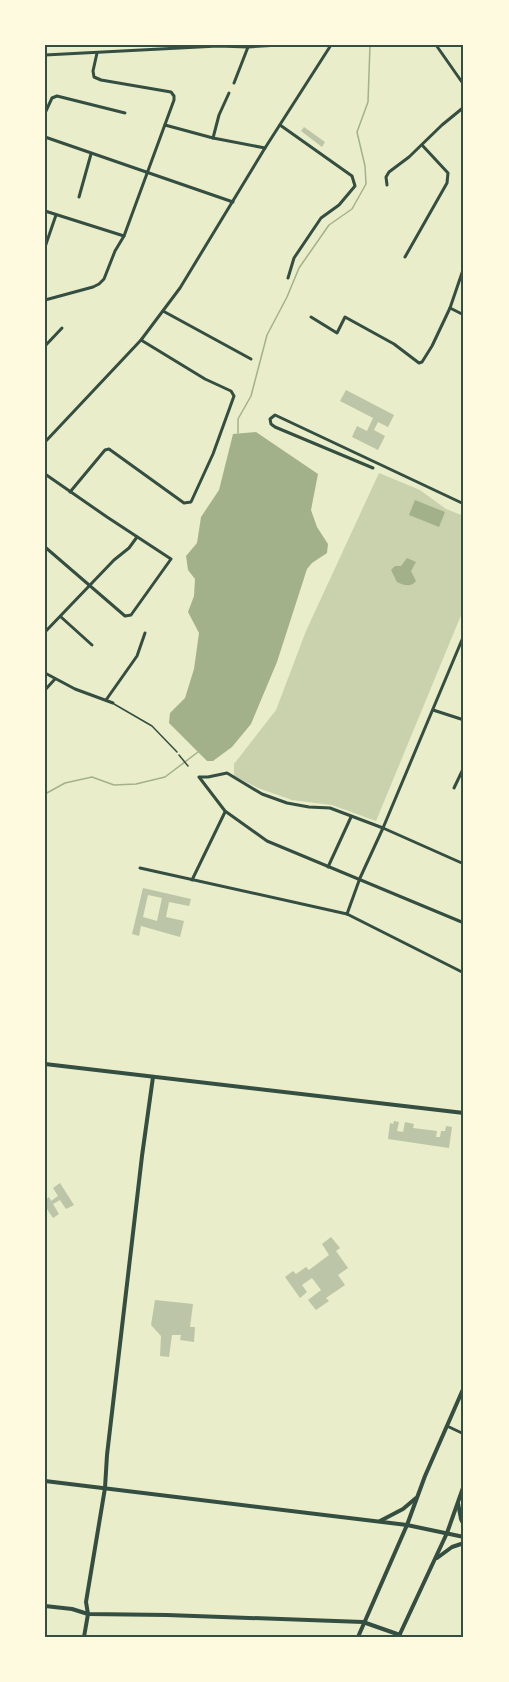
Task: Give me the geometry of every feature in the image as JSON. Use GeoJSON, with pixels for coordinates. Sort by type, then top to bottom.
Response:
{"type":"FeatureCollection","features":[{"type":"Feature","properties":{"kind":"street"},"geometry":{"type":"LineString","coordinates":[[45,55],[279,45]]}},
{"type":"Feature","properties":{"kind":"street"},"geometry":{"type":"LineString","coordinates":[[45,442],[141,340],[180,288],[331,45]]}},
{"type":"Feature","properties":{"kind":"street"},"geometry":{"type":"LineString","coordinates":[[436,45],[464,85]]}},
{"type":"Feature","properties":{"kind":"street"},"geometry":{"type":"LineString","coordinates":[[234,83],[248,47]]}},
{"type":"Feature","properties":{"kind":"street"},"geometry":{"type":"LineString","coordinates":[[45,300],[99,284],[104,279],[115,251],[124,236],[174,100],[171,92],[100,80],[94,76],[93,71],[97,52]]}},
{"type":"Feature","properties":{"kind":"street"},"geometry":{"type":"LineString","coordinates":[[213,138],[219,115],[229,93]]}},
{"type":"Feature","properties":{"kind":"street"},"geometry":{"type":"LineString","coordinates":[[45,113],[52,98],[57,96],[125,113]]}},
{"type":"Feature","properties":{"kind":"street"},"geometry":{"type":"LineString","coordinates":[[387,185],[388,172],[464,107]]}},
{"type":"Feature","properties":{"kind":"street"},"geometry":{"type":"LineString","coordinates":[[165,124],[213,138],[265,148]]}},
{"type":"Feature","properties":{"kind":"street"},"geometry":{"type":"LineString","coordinates":[[280,125],[352,176],[355,186],[339,205],[321,218],[294,258],[288,278]]}},
{"type":"Feature","properties":{"kind":"street"},"geometry":{"type":"LineString","coordinates":[[45,137],[233,202]]}},
{"type":"Feature","properties":{"kind":"street"},"geometry":{"type":"LineString","coordinates":[[405,257],[447,183],[448,173],[422,145]]}},
{"type":"Feature","properties":{"kind":"street"},"geometry":{"type":"LineString","coordinates":[[79,197],[91,154]]}},
{"type":"Feature","properties":{"kind":"street"},"geometry":{"type":"LineString","coordinates":[[45,211],[124,236]]}},
{"type":"Feature","properties":{"kind":"street"},"geometry":{"type":"LineString","coordinates":[[45,247],[56,214]]}},
{"type":"Feature","properties":{"kind":"street"},"geometry":{"type":"LineString","coordinates":[[311,317],[337,333],[345,317],[394,344],[418,363],[425,359],[450,308],[464,267]]}},
{"type":"Feature","properties":{"kind":"street"},"geometry":{"type":"LineString","coordinates":[[450,308],[464,315]]}},
{"type":"Feature","properties":{"kind":"street"},"geometry":{"type":"LineString","coordinates":[[163,311],[251,359]]}},
{"type":"Feature","properties":{"kind":"street"},"geometry":{"type":"LineString","coordinates":[[45,346],[63,328]]}},
{"type":"Feature","properties":{"kind":"street"},"geometry":{"type":"LineString","coordinates":[[70,492],[105,450],[109,449],[184,503],[191,502],[213,454],[234,396],[231,392],[141,340]]}},
{"type":"Feature","properties":{"kind":"street"},"geometry":{"type":"LineString","coordinates":[[374,468],[275,427],[271,424],[270,419],[275,415],[464,504]]}},
{"type":"Feature","properties":{"kind":"street"},"geometry":{"type":"LineString","coordinates":[[45,474],[171,559],[128,617],[45,547]]}},
{"type":"Feature","properties":{"kind":"street"},"geometry":{"type":"LineString","coordinates":[[45,632],[114,560],[129,548],[137,537]]}},
{"type":"Feature","properties":{"kind":"street"},"geometry":{"type":"LineString","coordinates":[[61,617],[92,645]]}},
{"type":"Feature","properties":{"kind":"street"},"geometry":{"type":"LineString","coordinates":[[105,700],[137,656],[145,633]]}},
{"type":"Feature","properties":{"kind":"street"},"geometry":{"type":"LineString","coordinates":[[347,914],[360,878],[464,635]]}},
{"type":"Feature","properties":{"kind":"street"},"geometry":{"type":"LineString","coordinates":[[45,673],[75,689],[113,703]]}},
{"type":"Feature","properties":{"kind":"street"},"geometry":{"type":"LineString","coordinates":[[45,690],[55,679]]}},
{"type":"Feature","properties":{"kind":"street"},"geometry":{"type":"LineString","coordinates":[[433,710],[464,720]]}},
{"type":"Feature","properties":{"kind":"street"},"geometry":{"type":"LineString","coordinates":[[454,788],[464,767]]}},
{"type":"Feature","properties":{"kind":"street"},"geometry":{"type":"LineString","coordinates":[[464,864],[383,828],[330,808],[309,807],[262,794],[227,773],[208,777],[198,775],[225,811],[267,841],[464,922]]}},
{"type":"Feature","properties":{"kind":"street"},"geometry":{"type":"LineString","coordinates":[[192,880],[225,811]]}},
{"type":"Feature","properties":{"kind":"street"},"geometry":{"type":"LineString","coordinates":[[328,867],[351,816]]}},
{"type":"Feature","properties":{"kind":"street"},"geometry":{"type":"LineString","coordinates":[[140,868],[347,914],[464,972]]}},
{"type":"Feature","properties":{"kind":"street"},"geometry":{"type":"LineString","coordinates":[[45,1064],[464,1113]]}},
{"type":"Feature","properties":{"kind":"street"},"geometry":{"type":"LineString","coordinates":[[84,1637],[88,1614],[86,1602],[105,1488],[140,1167],[153,1077]]}},
{"type":"Feature","properties":{"kind":"street"},"geometry":{"type":"LineString","coordinates":[[358,1637],[464,1387]]}},
{"type":"Feature","properties":{"kind":"street"},"geometry":{"type":"LineString","coordinates":[[447,1426],[464,1434]]}},
{"type":"Feature","properties":{"kind":"street"},"geometry":{"type":"LineString","coordinates":[[45,1481],[380,1521],[464,1537]]}},
{"type":"Feature","properties":{"kind":"street"},"geometry":{"type":"LineString","coordinates":[[45,1606],[88,1614],[363,1623],[400,1636],[447,1533],[464,1485]]}},
{"type":"Feature","properties":{"kind":"street"},"geometry":{"type":"LineString","coordinates":[[380,1521],[403,1509],[418,1495]]}},
{"type":"Feature","properties":{"kind":"street"},"geometry":{"type":"LineString","coordinates":[[458,1501],[464,1525]]}},
{"type":"Feature","properties":{"kind":"street"},"geometry":{"type":"LineString","coordinates":[[433,1563],[444,1551],[464,1543]]}},
{"type":"Feature","properties":{"kind":"lane"},"geometry":{"type":"LineString","coordinates":[[113,703],[152,726],[177,752]]}},
{"type":"Feature","properties":{"kind":"path"},"geometry":{"type":"LineString","coordinates":[[177,752],[188,766]]}},
{"type":"Feature","properties":{"kind":"shaded area"},"geometry":{"type":"Polygon","coordinates":[[[256,432],[318,474],[311,510],[317,527],[328,544],[327,553],[307,569],[277,662],[251,724],[232,747],[213,761],[207,761],[169,723],[170,713],[185,698],[194,669],[199,633],[188,612],[194,596],[195,579],[188,570],[186,556],[197,543],[201,517],[219,490],[233,434],[256,432]]]}},
{"type":"Feature","properties":{"kind":"shaded area"},"geometry":{"type":"Polygon","coordinates":[[[379,473],[420,490],[446,509],[464,516],[464,608],[376,821],[332,805],[292,800],[258,788],[234,776],[234,764],[276,710],[306,631],[379,473]]]}},
{"type":"Feature","properties":{"kind":"shaded area"},"geometry":{"type":"Polygon","coordinates":[[[415,500],[445,512],[439,527],[409,515],[415,500]]]}},
{"type":"Feature","properties":{"kind":"shaded area"},"geometry":{"type":"Polygon","coordinates":[[[407,558],[416,562],[411,571],[416,581],[404,585],[397,582],[391,570],[395,566],[401,566],[407,558]]]}},
{"type":"Feature","properties":{"kind":"building"},"geometry":{"type":"Polygon","coordinates":[[[304,127],[325,142],[322,147],[301,131],[304,127]]]}},
{"type":"Feature","properties":{"kind":"building"},"geometry":{"type":"Polygon","coordinates":[[[346,390],[394,415],[388,427],[378,422],[374,430],[385,436],[378,450],[352,437],[357,426],[367,431],[373,418],[340,401],[346,390]]]}},
{"type":"Feature","properties":{"kind":"building"},"geometry":{"type":"Polygon","coordinates":[[[143,888],[191,899],[189,906],[169,902],[166,917],[184,921],[180,937],[141,926],[139,936],[132,934],[143,888]],[[148,895],[143,917],[157,921],[162,898],[148,895]]]}},
{"type":"Feature","properties":{"kind":"building"},"geometry":{"type":"Polygon","coordinates":[[[394,1121],[399,1122],[397,1131],[403,1132],[405,1122],[414,1124],[413,1128],[437,1131],[436,1137],[440,1137],[441,1131],[445,1131],[446,1126],[452,1127],[449,1148],[388,1139],[390,1123],[393,1124],[394,1121]]]}},
{"type":"Feature","properties":{"kind":"building"},"geometry":{"type":"Polygon","coordinates":[[[60,1183],[74,1205],[66,1209],[60,1200],[53,1204],[59,1214],[53,1218],[47,1209],[45,1210],[45,1200],[49,1197],[51,1201],[58,1196],[53,1188],[60,1183]]]}},
{"type":"Feature","properties":{"kind":"building"},"geometry":{"type":"Polygon","coordinates":[[[331,1237],[340,1248],[336,1251],[348,1268],[338,1275],[345,1285],[326,1298],[329,1301],[316,1310],[308,1300],[321,1290],[312,1278],[302,1285],[307,1292],[300,1298],[285,1277],[293,1271],[296,1274],[306,1267],[309,1270],[329,1255],[322,1244],[331,1237]]]}},
{"type":"Feature","properties":{"kind":"building"},"geometry":{"type":"Polygon","coordinates":[[[155,1300],[193,1304],[190,1327],[195,1327],[194,1342],[180,1340],[181,1335],[172,1335],[169,1357],[160,1356],[161,1336],[151,1325],[155,1300]]]}},
{"type":"Feature","properties":{"kind":"waterway"},"geometry":{"type":"LineString","coordinates":[[238,433],[238,419],[251,396],[267,335],[299,268],[329,225],[352,209],[366,184],[365,166],[357,132],[368,102],[370,45]]}},
{"type":"Feature","properties":{"kind":"waterway"},"geometry":{"type":"LineString","coordinates":[[45,794],[65,783],[92,777],[114,785],[136,784],[165,777],[198,752]]}}]}
